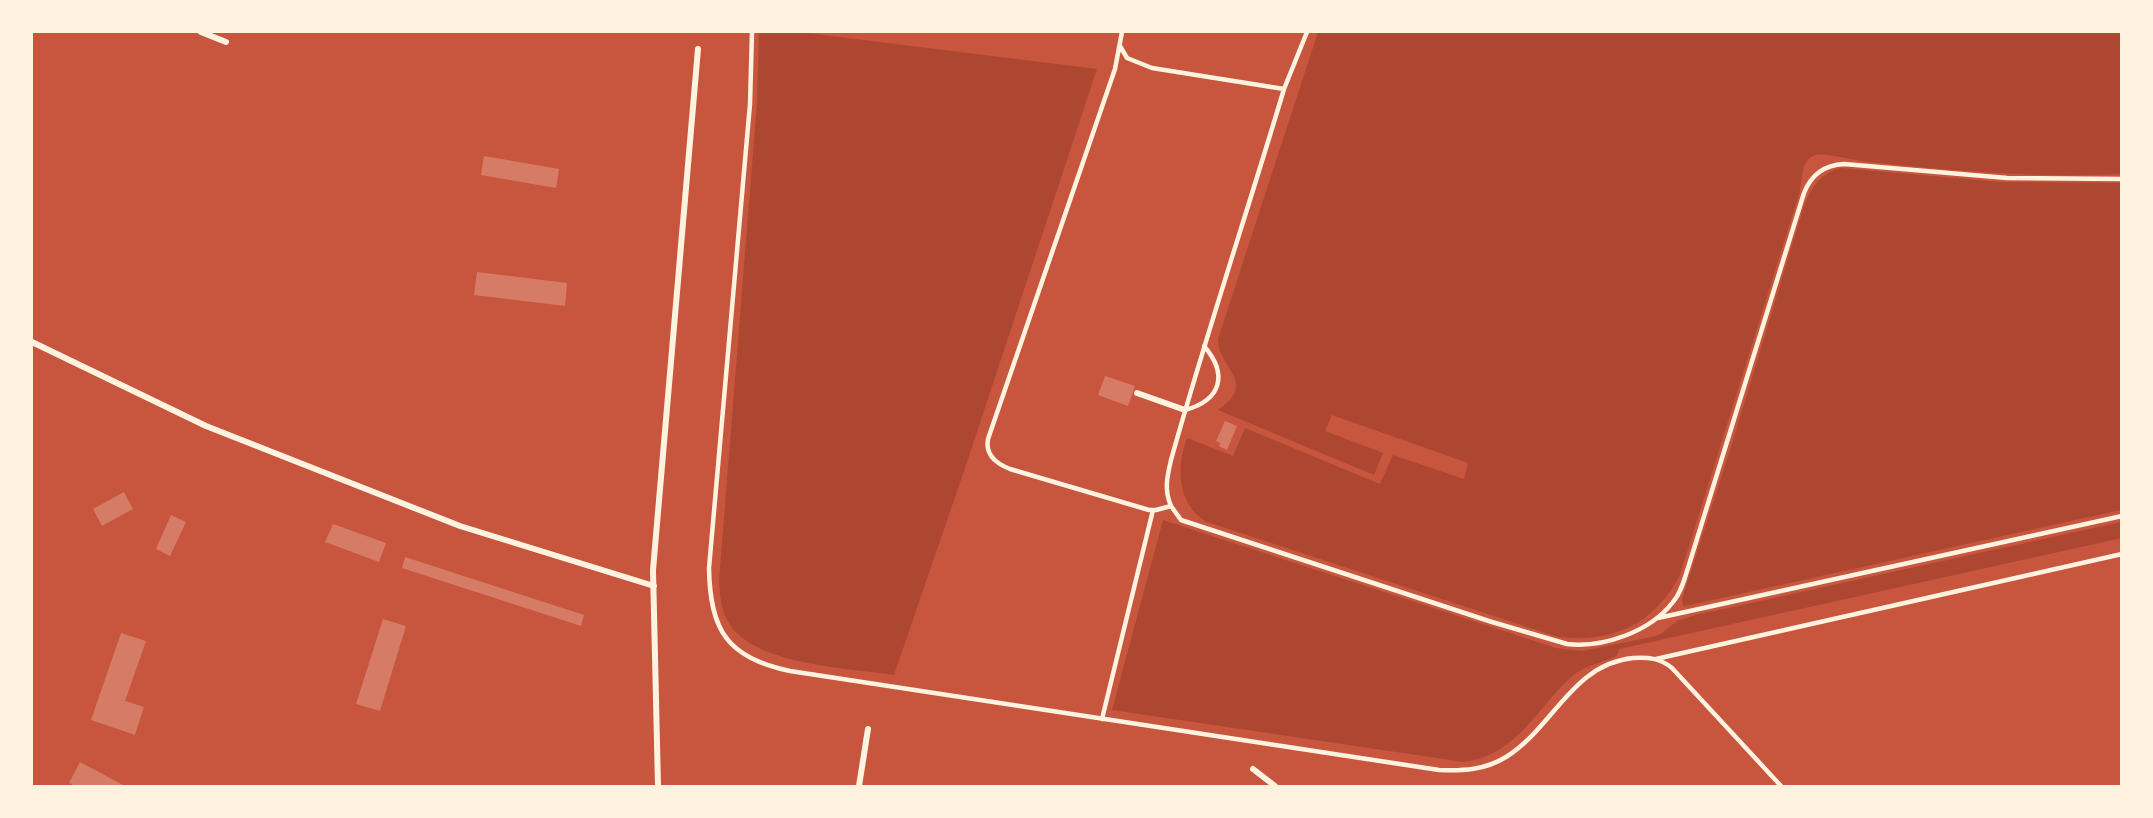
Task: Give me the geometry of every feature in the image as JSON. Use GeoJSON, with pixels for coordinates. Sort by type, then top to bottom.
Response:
{"type":"FeatureCollection","features":[{"type":"Feature","properties":{"kind":"street"},"geometry":{"type":"LineString","coordinates":[[201,32],[226,42]]}},
{"type":"Feature","properties":{"kind":"street"},"geometry":{"type":"LineString","coordinates":[[658,786],[654,558],[698,49]]}},
{"type":"Feature","properties":{"kind":"street"},"geometry":{"type":"LineString","coordinates":[[32,342],[206,426],[438,518],[654,586]]}},
{"type":"Feature","properties":{"kind":"street"},"geometry":{"type":"LineString","coordinates":[[1137,393],[1185,410]]}},
{"type":"Feature","properties":{"kind":"street"},"geometry":{"type":"LineString","coordinates":[[859,786],[868,729]]}},
{"type":"Feature","properties":{"kind":"street"},"geometry":{"type":"LineString","coordinates":[[1254,769],[1275,786]]}},
{"type":"Feature","properties":{"kind":"lane"},"geometry":{"type":"LineString","coordinates":[[752,32],[750,94],[709,568],[711,604],[717,622],[724,636],[738,650],[768,666],[1440,770],[1466,771],[1496,763],[1517,749],[1570,692],[1596,669],[1629,658],[1645,657],[1656,659],[1672,668],[1781,786]]}},
{"type":"Feature","properties":{"kind":"lane"},"geometry":{"type":"LineString","coordinates":[[1122,32],[1115,69],[1086,158],[987,445],[993,459],[1010,469],[1153,510],[1171,506]]}},
{"type":"Feature","properties":{"kind":"lane"},"geometry":{"type":"LineString","coordinates":[[1307,32],[1284,89],[1185,410],[1166,483],[1171,506],[1181,520],[1550,640],[1573,644],[1603,641],[1635,631],[1656,618],[1674,601],[1685,579],[1804,194],[1812,177],[1827,167],[1844,164],[2007,178],[2121,179]]}},
{"type":"Feature","properties":{"kind":"lane"},"geometry":{"type":"LineString","coordinates":[[1120,44],[1127,58],[1152,68],[1284,89]]}},
{"type":"Feature","properties":{"kind":"lane"},"geometry":{"type":"LineString","coordinates":[[1185,410],[1207,401],[1215,394],[1219,383],[1216,363],[1204,346]]}},
{"type":"Feature","properties":{"kind":"lane"},"geometry":{"type":"LineString","coordinates":[[1102,719],[1153,510]]}},
{"type":"Feature","properties":{"kind":"lane"},"geometry":{"type":"LineString","coordinates":[[1656,618],[2121,516]]}},
{"type":"Feature","properties":{"kind":"lane"},"geometry":{"type":"LineString","coordinates":[[1656,659],[2121,554]]}},
{"type":"Feature","properties":{"kind":"shaded area"},"geometry":{"type":"Polygon","coordinates":[[[759,32],[799,32],[1097,69],[894,675],[829,667],[782,657],[761,649],[743,638],[730,625],[722,604],[719,581],[757,102],[759,32]]]}},
{"type":"Feature","properties":{"kind":"shaded area"},"geometry":{"type":"Polygon","coordinates":[[[1318,32],[2121,32],[2121,174],[1995,173],[1869,162],[1819,154],[1810,157],[1803,170],[1800,191],[1680,575],[1658,606],[1645,618],[1630,627],[1597,637],[1558,637],[1207,522],[1197,515],[1185,496],[1181,461],[1187,438],[1233,456],[1245,428],[1380,484],[1393,455],[1464,479],[1468,463],[1332,415],[1325,431],[1383,453],[1374,475],[1218,410],[1230,400],[1236,383],[1220,350],[1218,339],[1318,32]]]}},
{"type":"Feature","properties":{"kind":"shaded area"},"geometry":{"type":"Polygon","coordinates":[[[1841,168],[2000,182],[2121,183],[2121,510],[1685,606],[1682,599],[1804,206],[1822,177],[1841,168]]]}},
{"type":"Feature","properties":{"kind":"shaded area"},"geometry":{"type":"Polygon","coordinates":[[[1163,520],[1556,648],[1582,651],[1656,636],[1677,621],[1696,615],[2121,522],[2122,538],[1619,649],[1615,657],[1585,668],[1569,679],[1511,741],[1482,758],[1464,762],[1112,710],[1163,520]]]}},
{"type":"Feature","properties":{"kind":"building"},"geometry":{"type":"Polygon","coordinates":[[[484,156],[559,169],[556,188],[481,175],[484,156]]]}},
{"type":"Feature","properties":{"kind":"building"},"geometry":{"type":"Polygon","coordinates":[[[477,272],[567,283],[565,306],[474,295],[477,272]]]}},
{"type":"Feature","properties":{"kind":"building"},"geometry":{"type":"Polygon","coordinates":[[[1105,376],[1135,386],[1128,406],[1098,395],[1105,376]]]}},
{"type":"Feature","properties":{"kind":"building"},"geometry":{"type":"Polygon","coordinates":[[[1225,421],[1237,426],[1227,450],[1219,446],[1220,443],[1216,441],[1225,421]]]}},
{"type":"Feature","properties":{"kind":"building"},"geometry":{"type":"Polygon","coordinates":[[[124,492],[133,509],[102,526],[93,509],[124,492]]]}},
{"type":"Feature","properties":{"kind":"building"},"geometry":{"type":"Polygon","coordinates":[[[171,515],[186,522],[170,556],[156,549],[171,515]]]}},
{"type":"Feature","properties":{"kind":"building"},"geometry":{"type":"Polygon","coordinates":[[[333,524],[386,543],[379,562],[325,542],[333,524]]]}},
{"type":"Feature","properties":{"kind":"building"},"geometry":{"type":"Polygon","coordinates":[[[405,557],[584,615],[581,626],[402,568],[405,557]]]}},
{"type":"Feature","properties":{"kind":"building"},"geometry":{"type":"Polygon","coordinates":[[[383,619],[406,626],[380,711],[356,704],[383,619]]]}},
{"type":"Feature","properties":{"kind":"building"},"geometry":{"type":"Polygon","coordinates":[[[121,633],[146,641],[125,701],[144,707],[135,735],[91,720],[121,633]]]}},
{"type":"Feature","properties":{"kind":"building"},"geometry":{"type":"Polygon","coordinates":[[[80,762],[125,786],[75,786],[69,783],[80,762]]]}}]}
